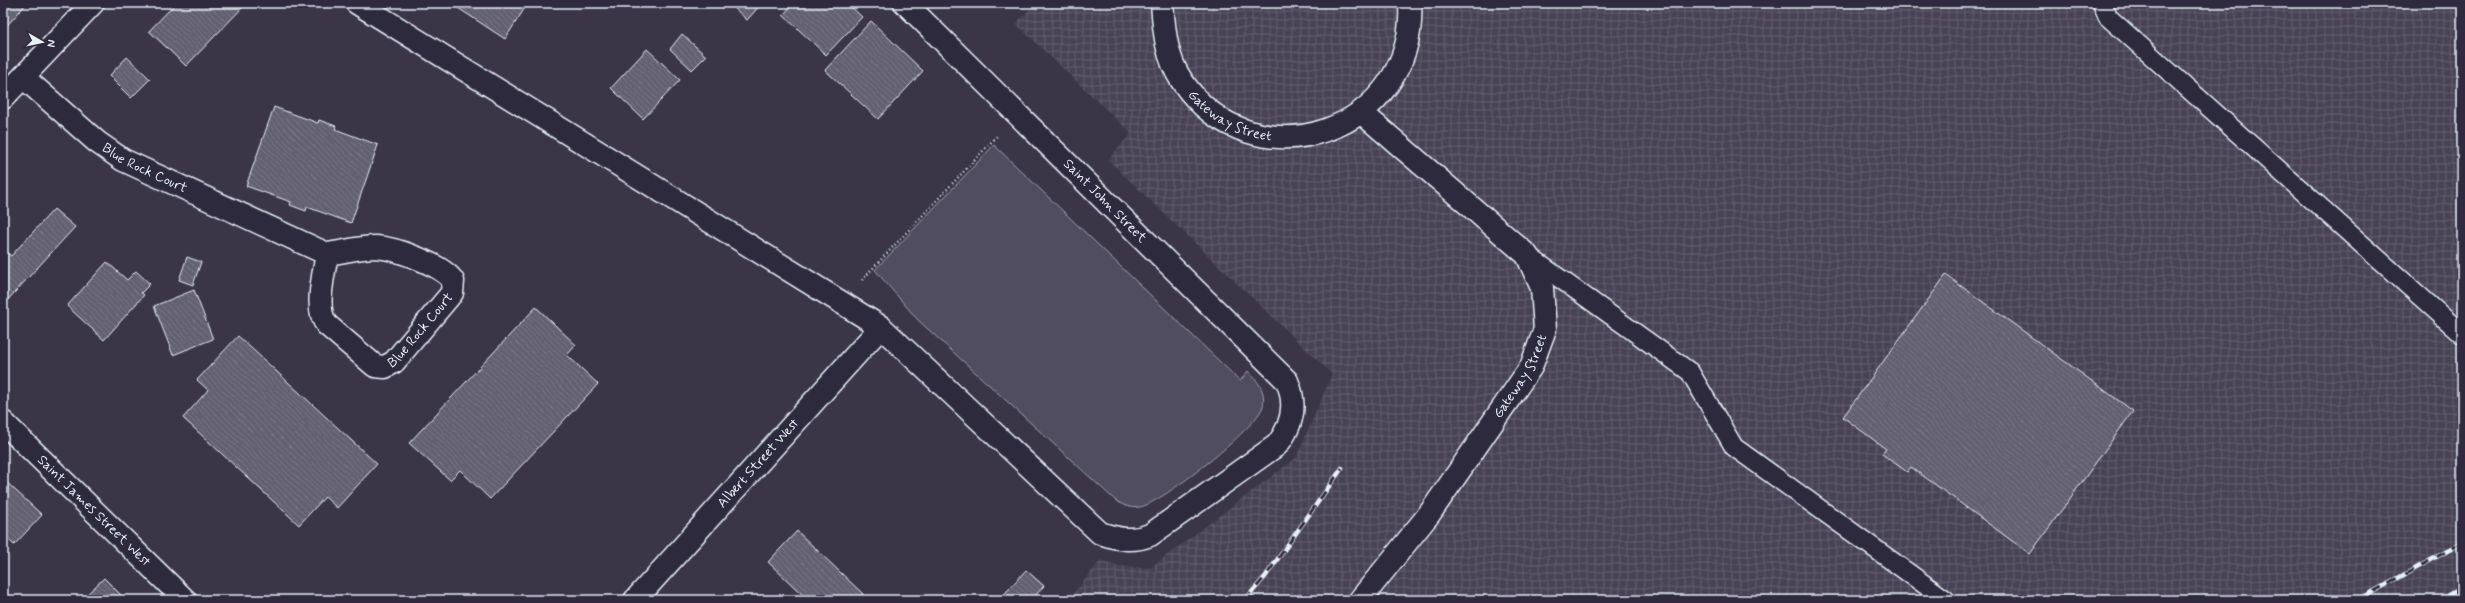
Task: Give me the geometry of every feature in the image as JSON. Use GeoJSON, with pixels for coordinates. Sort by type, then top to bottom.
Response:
{"type":"FeatureCollection","features":[{"type":"Feature","properties":{"kind":"street"},"geometry":{"type":"LineString","coordinates":[[3,98],[94,3]]}},
{"type":"Feature","properties":{"kind":"street"},"geometry":{"type":"LineString","coordinates":[[357,3],[881,327]]}},
{"type":"Feature","properties":{"kind":"street","name":"Saint John Street"},"geometry":{"type":"LineString","coordinates":[[881,327],[1091,526],[1111,537],[1140,539],[1150,535],[1277,444],[1286,433],[1294,405],[1287,381],[1277,370],[905,3]]}},
{"type":"Feature","properties":{"kind":"street","name":"Gateway Street"},"geometry":{"type":"LineString","coordinates":[[1162,3],[1165,43],[1181,81],[1208,112],[1244,131],[1285,139],[1325,132],[1362,113],[1390,83],[1407,45],[1410,3]]}},
{"type":"Feature","properties":{"kind":"street","name":"Blue Rock Court"},"geometry":{"type":"LineString","coordinates":[[23,77],[69,119],[97,142],[123,160],[327,254],[375,247],[397,251],[446,273],[453,281],[452,293],[394,362],[385,367],[375,366],[327,325],[322,317],[320,308],[327,254]]}},
{"type":"Feature","properties":{"kind":"street","name":"Gateway Street"},"geometry":{"type":"LineString","coordinates":[[1360,600],[1430,513],[1531,367],[1545,329],[1542,288],[1527,255],[1362,113]]}},
{"type":"Feature","properties":{"kind":"street","name":"Albert Street West"},"geometry":{"type":"LineString","coordinates":[[635,600],[881,327]]}},
{"type":"Feature","properties":{"kind":"street","name":"Saint James Street West"},"geometry":{"type":"LineString","coordinates":[[3,422],[185,600]]}},
{"type":"Feature","properties":{"kind":"lane"},"geometry":{"type":"LineString","coordinates":[[2102,3],[2108,17],[2462,334]]}},
{"type":"Feature","properties":{"kind":"lane"},"geometry":{"type":"LineString","coordinates":[[1527,255],[1690,372],[1734,447],[1946,600]]}},
{"type":"Feature","properties":{"kind":"path"},"geometry":{"type":"LineString","coordinates":[[873,269],[973,162]]}},
{"type":"Feature","properties":{"kind":"shaded area"},"geometry":{"type":"Polygon","coordinates":[[[1035,3],[2462,3],[2462,600],[1068,600],[1101,560],[1119,566],[1150,568],[1296,458],[1332,374],[1108,160],[1131,133],[1016,24],[1035,3]]]}},
{"type":"Feature","properties":{"kind":"shaded area"},"geometry":{"type":"Polygon","coordinates":[[[994,145],[1240,381],[1248,371],[1262,391],[1264,401],[1263,406],[1245,430],[1208,463],[1187,479],[1168,492],[1140,507],[1130,507],[1115,500],[918,320],[875,270],[994,145]]]}},
{"type":"Feature","properties":{"kind":"building"},"geometry":{"type":"Polygon","coordinates":[[[3,3],[27,3],[3,30],[3,3]]]}},
{"type":"Feature","properties":{"kind":"building"},"geometry":{"type":"Polygon","coordinates":[[[176,3],[246,4],[186,66],[149,31],[176,3]]]}},
{"type":"Feature","properties":{"kind":"building"},"geometry":{"type":"Polygon","coordinates":[[[458,3],[528,3],[505,39],[455,6],[458,3]]]}},
{"type":"Feature","properties":{"kind":"building"},"geometry":{"type":"Polygon","coordinates":[[[729,3],[762,3],[747,20],[729,3]]]}},
{"type":"Feature","properties":{"kind":"building"},"geometry":{"type":"Polygon","coordinates":[[[794,3],[847,3],[862,17],[826,55],[783,15],[794,3]]]}},
{"type":"Feature","properties":{"kind":"building"},"geometry":{"type":"Polygon","coordinates":[[[871,21],[923,71],[878,119],[825,70],[871,21]]]}},
{"type":"Feature","properties":{"kind":"building"},"geometry":{"type":"Polygon","coordinates":[[[682,34],[706,56],[692,70],[670,49],[682,34]]]}},
{"type":"Feature","properties":{"kind":"building"},"geometry":{"type":"Polygon","coordinates":[[[647,49],[680,80],[643,119],[611,88],[647,49]]]}},
{"type":"Feature","properties":{"kind":"building"},"geometry":{"type":"Polygon","coordinates":[[[127,57],[150,79],[131,98],[109,76],[127,57]]]}},
{"type":"Feature","properties":{"kind":"building"},"geometry":{"type":"Polygon","coordinates":[[[274,107],[318,123],[319,120],[336,126],[335,129],[378,145],[351,223],[307,207],[306,211],[290,205],[291,202],[246,186],[274,107]]]}},
{"type":"Feature","properties":{"kind":"building"},"geometry":{"type":"Polygon","coordinates":[[[54,209],[75,227],[3,305],[3,249],[11,256],[54,209]]]}},
{"type":"Feature","properties":{"kind":"building"},"geometry":{"type":"Polygon","coordinates":[[[187,257],[201,262],[193,285],[179,280],[187,257]]]}},
{"type":"Feature","properties":{"kind":"building"},"geometry":{"type":"Polygon","coordinates":[[[107,262],[127,280],[136,271],[150,284],[141,293],[144,295],[104,340],[67,306],[107,262]]]}},
{"type":"Feature","properties":{"kind":"building"},"geometry":{"type":"Polygon","coordinates":[[[1946,275],[2133,411],[2030,554],[1911,467],[1907,472],[1882,454],[1886,449],[1843,417],[1946,275]]]}},
{"type":"Feature","properties":{"kind":"building"},"geometry":{"type":"Polygon","coordinates":[[[194,290],[213,339],[173,355],[154,306],[194,290]]]}},
{"type":"Feature","properties":{"kind":"building"},"geometry":{"type":"Polygon","coordinates":[[[536,307],[576,345],[567,355],[598,384],[490,499],[460,470],[450,480],[409,443],[536,307]]]}},
{"type":"Feature","properties":{"kind":"building"},"geometry":{"type":"Polygon","coordinates":[[[238,336],[377,464],[337,508],[325,497],[299,525],[183,418],[208,390],[197,380],[238,336]]]}},
{"type":"Feature","properties":{"kind":"building"},"geometry":{"type":"Polygon","coordinates":[[[3,479],[42,515],[14,545],[3,534],[3,479]]]}},
{"type":"Feature","properties":{"kind":"building"},"geometry":{"type":"Polygon","coordinates":[[[797,531],[863,594],[858,600],[808,600],[768,562],[797,531]]]}},
{"type":"Feature","properties":{"kind":"building"},"geometry":{"type":"Polygon","coordinates":[[[1026,570],[1044,586],[1031,600],[999,600],[1026,570]]]}},
{"type":"Feature","properties":{"kind":"building"},"geometry":{"type":"Polygon","coordinates":[[[104,578],[126,600],[81,600],[104,578]]]}},
{"type":"Feature","properties":{"kind":"railway"},"geometry":{"type":"LineString","coordinates":[[1245,600],[1265,577],[1342,468]]}},
{"type":"Feature","properties":{"kind":"railway"},"geometry":{"type":"LineString","coordinates":[[2358,600],[2462,543]]}},
{"type":"Feature","properties":{"kind":"railway"},"geometry":{"type":"LineString","coordinates":[[2440,600],[2462,588]]}}]}
